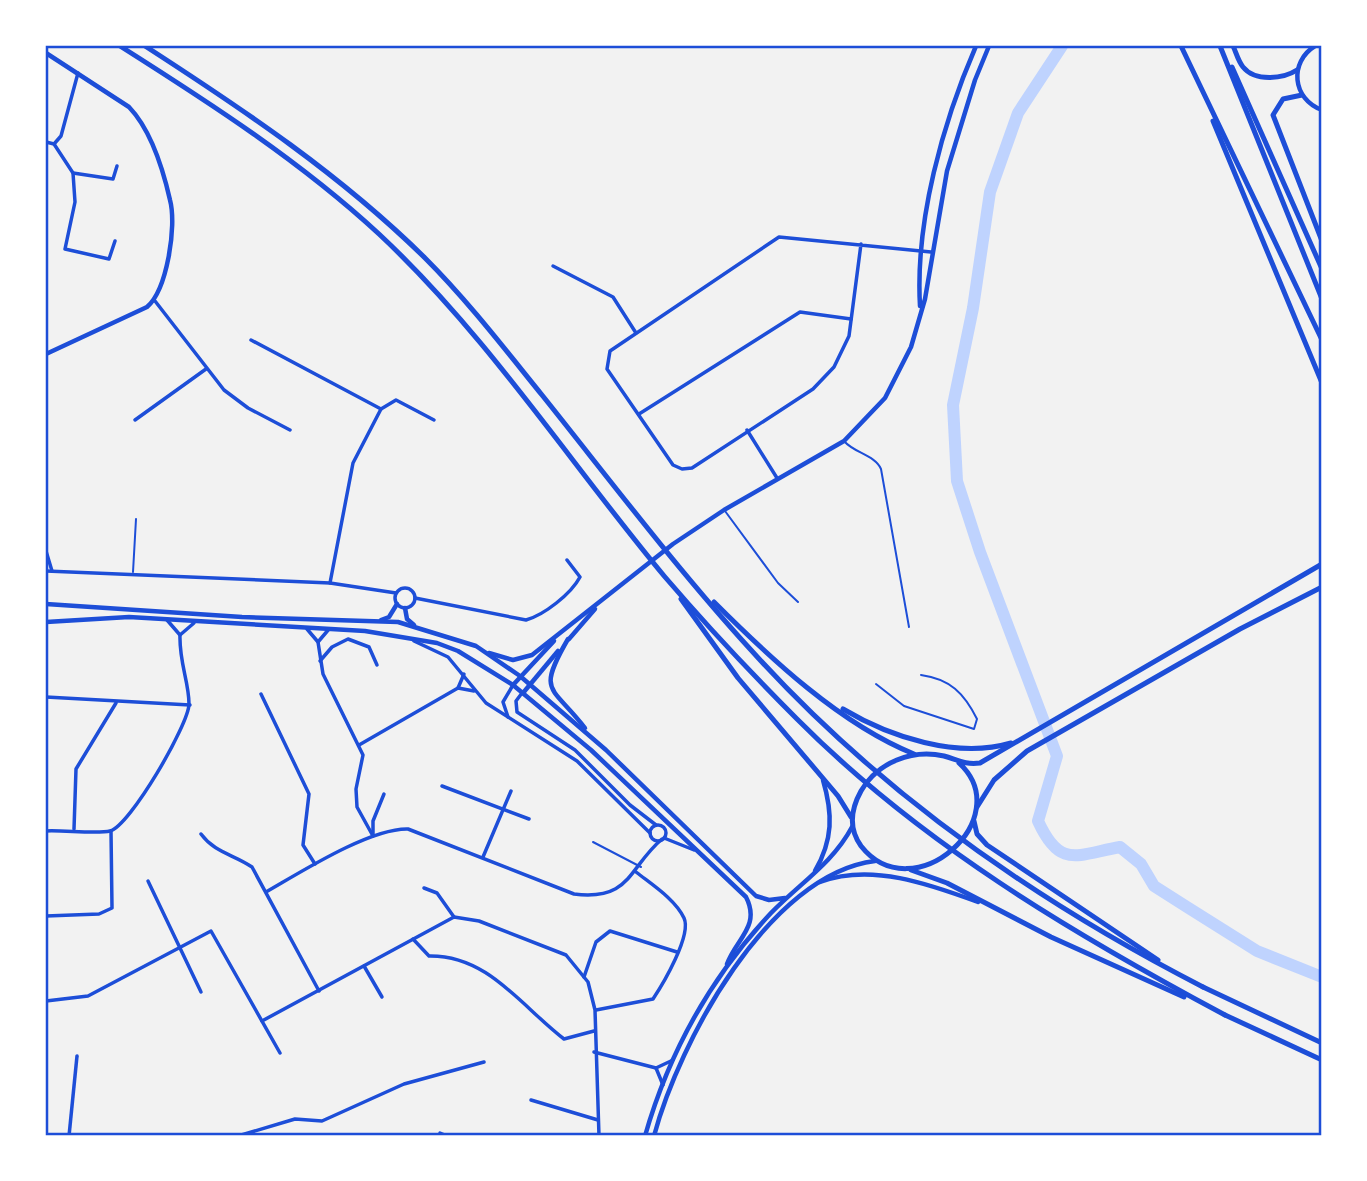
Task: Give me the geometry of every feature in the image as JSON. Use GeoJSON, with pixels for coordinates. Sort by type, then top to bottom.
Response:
{"type":"FeatureCollection","features":[{"type":"Feature","properties":{"kind":"main road"},"geometry":{"type":"LineString","coordinates":[[120,46],[273,148],[379,234],[490,354],[667,579],[738,678],[852,818]]}},
{"type":"Feature","properties":{"kind":"main road"},"geometry":{"type":"LineString","coordinates":[[145,46],[293,146],[425,258],[495,337],[751,650],[862,760],[973,849],[1132,950],[1321,1043]]}},
{"type":"Feature","properties":{"kind":"main road"},"geometry":{"type":"LineString","coordinates":[[1181,46],[1321,383]]}},
{"type":"Feature","properties":{"kind":"main road"},"geometry":{"type":"LineString","coordinates":[[1221,46],[1321,269]]}},
{"type":"Feature","properties":{"kind":"main road"},"geometry":{"type":"LineString","coordinates":[[1221,46],[1321,299]]}},
{"type":"Feature","properties":{"kind":"main road"},"geometry":{"type":"LineString","coordinates":[[1233,46],[1243,67],[1255,74],[1283,76],[1297,70]]}},
{"type":"Feature","properties":{"kind":"main road"},"geometry":{"type":"LineString","coordinates":[[1302,95],[1283,99],[1273,115],[1321,241]]}},
{"type":"Feature","properties":{"kind":"main road"},"geometry":{"type":"LineString","coordinates":[[1203,96],[1321,340]]}},
{"type":"Feature","properties":{"kind":"main road"},"geometry":{"type":"LineString","coordinates":[[688,575],[744,631],[874,736],[916,754],[942,756],[959,763],[980,763],[1321,564]]}},
{"type":"Feature","properties":{"kind":"main road"},"geometry":{"type":"LineString","coordinates":[[667,579],[799,722],[849,767],[969,861],[1069,930],[1225,1015]]}},
{"type":"Feature","properties":{"kind":"main road"},"geometry":{"type":"LineString","coordinates":[[976,808],[993,780],[1027,751],[1240,629],[1321,587]]}},
{"type":"Feature","properties":{"kind":"main road"},"geometry":{"type":"LineString","coordinates":[[826,699],[865,722],[906,737],[969,748],[985,748],[1021,740]]}},
{"type":"Feature","properties":{"kind":"main road"},"geometry":{"type":"LineString","coordinates":[[916,754],[888,764],[872,776],[857,799],[852,827],[859,843],[875,861],[947,883],[1321,1060]]}},
{"type":"Feature","properties":{"kind":"main road"},"geometry":{"type":"LineString","coordinates":[[959,763],[972,783],[977,834],[1005,859],[1203,987]]}},
{"type":"Feature","properties":{"kind":"main road"},"geometry":{"type":"LineString","coordinates":[[908,869],[930,864],[951,852],[974,819]]}},
{"type":"Feature","properties":{"kind":"street"},"geometry":{"type":"LineString","coordinates":[[921,310],[923,251],[936,164],[958,89],[976,46]]}},
{"type":"Feature","properties":{"kind":"street"},"geometry":{"type":"LineString","coordinates":[[46,604],[242,617],[378,621],[415,626],[448,635],[489,653],[513,660],[522,659],[599,605],[673,544],[777,478],[844,441],[875,412],[901,373],[921,310],[952,152],[989,46]]}},
{"type":"Feature","properties":{"kind":"street"},"geometry":{"type":"LineString","coordinates":[[1315,46],[1303,57],[1297,70],[1302,95],[1321,110]]}},
{"type":"Feature","properties":{"kind":"street"},"geometry":{"type":"LineString","coordinates":[[46,53],[129,107],[145,127],[172,212],[165,276],[155,301],[46,354]]}},
{"type":"Feature","properties":{"kind":"street"},"geometry":{"type":"LineString","coordinates":[[54,144],[61,136],[78,73]]}},
{"type":"Feature","properties":{"kind":"street"},"geometry":{"type":"LineString","coordinates":[[46,142],[54,144],[74,173],[75,202],[65,249],[109,259],[115,241]]}},
{"type":"Feature","properties":{"kind":"street"},"geometry":{"type":"LineString","coordinates":[[74,173],[113,179],[117,166]]}},
{"type":"Feature","properties":{"kind":"street"},"geometry":{"type":"LineString","coordinates":[[861,244],[849,335],[827,374],[813,389],[692,468],[682,469],[673,465],[607,369],[610,351],[779,237],[861,244],[931,253]]}},
{"type":"Feature","properties":{"kind":"street"},"geometry":{"type":"LineString","coordinates":[[553,266],[613,297],[636,332]]}},
{"type":"Feature","properties":{"kind":"street"},"geometry":{"type":"LineString","coordinates":[[155,301],[225,390],[248,408],[290,430]]}},
{"type":"Feature","properties":{"kind":"street"},"geometry":{"type":"LineString","coordinates":[[639,414],[800,312],[851,319]]}},
{"type":"Feature","properties":{"kind":"street"},"geometry":{"type":"LineString","coordinates":[[251,340],[381,409]]}},
{"type":"Feature","properties":{"kind":"street"},"geometry":{"type":"LineString","coordinates":[[135,420],[206,369]]}},
{"type":"Feature","properties":{"kind":"street"},"geometry":{"type":"LineString","coordinates":[[330,583],[353,463],[381,409],[396,400],[434,420]]}},
{"type":"Feature","properties":{"kind":"street"},"geometry":{"type":"LineString","coordinates":[[747,430],[777,478]]}},
{"type":"Feature","properties":{"kind":"street"},"geometry":{"type":"LineString","coordinates":[[46,551],[51,571]]}},
{"type":"Feature","properties":{"kind":"street"},"geometry":{"type":"LineString","coordinates":[[46,571],[330,583],[396,593],[407,588],[415,598],[526,620],[542,612],[576,584],[580,577],[567,560]]}},
{"type":"Feature","properties":{"kind":"street"},"geometry":{"type":"LineString","coordinates":[[378,621],[389,617],[397,604],[396,593]]}},
{"type":"Feature","properties":{"kind":"street"},"geometry":{"type":"LineString","coordinates":[[397,604],[405,608],[411,606],[415,598]]}},
{"type":"Feature","properties":{"kind":"street"},"geometry":{"type":"LineString","coordinates":[[266,892],[315,864],[393,828],[408,829],[574,894],[594,897],[610,893],[636,872],[663,839],[665,828],[656,825],[630,805],[575,750],[517,712],[516,701],[599,605]]}},
{"type":"Feature","properties":{"kind":"street"},"geometry":{"type":"LineString","coordinates":[[405,608],[407,619],[415,626]]}},
{"type":"Feature","properties":{"kind":"street"},"geometry":{"type":"LineString","coordinates":[[46,621],[129,617],[396,634],[438,643],[513,685],[591,750],[705,857],[746,897],[751,906],[751,924],[688,1027],[645,1136]]}},
{"type":"Feature","properties":{"kind":"street"},"geometry":{"type":"LineString","coordinates":[[46,831],[110,831],[121,824],[137,806],[179,732],[190,705],[180,657],[180,635],[167,620]]}},
{"type":"Feature","properties":{"kind":"street"},"geometry":{"type":"LineString","coordinates":[[180,635],[194,623]]}},
{"type":"Feature","properties":{"kind":"street"},"geometry":{"type":"LineString","coordinates":[[307,629],[318,642],[323,674],[363,755],[356,789],[357,807],[373,836]]}},
{"type":"Feature","properties":{"kind":"street"},"geometry":{"type":"LineString","coordinates":[[318,642],[329,629]]}},
{"type":"Feature","properties":{"kind":"street"},"geometry":{"type":"LineString","coordinates":[[508,718],[503,702],[513,685],[561,632]]}},
{"type":"Feature","properties":{"kind":"street"},"geometry":{"type":"LineString","coordinates":[[396,634],[437,649],[464,674],[474,691],[508,718],[577,761],[651,835],[685,844],[705,857]]}},
{"type":"Feature","properties":{"kind":"street"},"geometry":{"type":"LineString","coordinates":[[320,661],[337,643],[348,639],[369,647],[377,665]]}},
{"type":"Feature","properties":{"kind":"street"},"geometry":{"type":"LineString","coordinates":[[568,639],[549,673],[550,688],[593,738]]}},
{"type":"Feature","properties":{"kind":"street"},"geometry":{"type":"LineString","coordinates":[[489,653],[593,738],[756,896],[769,900],[785,898]]}},
{"type":"Feature","properties":{"kind":"street"},"geometry":{"type":"LineString","coordinates":[[359,745],[458,688],[464,674]]}},
{"type":"Feature","properties":{"kind":"street"},"geometry":{"type":"LineString","coordinates":[[458,688],[474,691]]}},
{"type":"Feature","properties":{"kind":"street"},"geometry":{"type":"LineString","coordinates":[[261,694],[309,794],[303,845],[315,864]]}},
{"type":"Feature","properties":{"kind":"street"},"geometry":{"type":"LineString","coordinates":[[46,697],[116,703],[190,705]]}},
{"type":"Feature","properties":{"kind":"street"},"geometry":{"type":"LineString","coordinates":[[74,829],[76,769],[116,703]]}},
{"type":"Feature","properties":{"kind":"street"},"geometry":{"type":"LineString","coordinates":[[812,875],[827,850],[831,826],[830,805],[822,779]]}},
{"type":"Feature","properties":{"kind":"street"},"geometry":{"type":"LineString","coordinates":[[442,786],[528,819]]}},
{"type":"Feature","properties":{"kind":"street"},"geometry":{"type":"LineString","coordinates":[[483,857],[511,791]]}},
{"type":"Feature","properties":{"kind":"street"},"geometry":{"type":"LineString","coordinates":[[373,836],[373,821],[384,794]]}},
{"type":"Feature","properties":{"kind":"street"},"geometry":{"type":"LineString","coordinates":[[652,850],[651,835],[656,825]]}},
{"type":"Feature","properties":{"kind":"street"},"geometry":{"type":"LineString","coordinates":[[726,964],[785,898],[831,859],[852,827]]}},
{"type":"Feature","properties":{"kind":"street"},"geometry":{"type":"LineString","coordinates":[[46,916],[99,914],[112,908],[110,831]]}},
{"type":"Feature","properties":{"kind":"street"},"geometry":{"type":"LineString","coordinates":[[201,834],[213,849],[234,855],[252,867],[319,990]]}},
{"type":"Feature","properties":{"kind":"street"},"geometry":{"type":"LineString","coordinates":[[654,1136],[674,1077],[715,997],[762,934],[813,885],[838,869],[875,861]]}},
{"type":"Feature","properties":{"kind":"street"},"geometry":{"type":"LineString","coordinates":[[595,1010],[653,999],[685,933],[684,919],[667,897],[636,872]]}},
{"type":"Feature","properties":{"kind":"street"},"geometry":{"type":"LineString","coordinates":[[813,885],[843,876],[891,877],[933,886],[989,905]]}},
{"type":"Feature","properties":{"kind":"street"},"geometry":{"type":"LineString","coordinates":[[148,881],[201,992]]}},
{"type":"Feature","properties":{"kind":"street"},"geometry":{"type":"LineString","coordinates":[[424,888],[437,893],[454,917]]}},
{"type":"Feature","properties":{"kind":"street"},"geometry":{"type":"LineString","coordinates":[[262,1021],[454,917],[478,920],[566,955],[584,977],[595,1010],[594,1052],[599,1136]]}},
{"type":"Feature","properties":{"kind":"street"},"geometry":{"type":"LineString","coordinates":[[46,1001],[88,996],[211,931],[279,1053]]}},
{"type":"Feature","properties":{"kind":"street"},"geometry":{"type":"LineString","coordinates":[[584,977],[596,942],[610,931],[677,953]]}},
{"type":"Feature","properties":{"kind":"street"},"geometry":{"type":"LineString","coordinates":[[413,939],[429,956],[449,956],[494,975],[534,1016],[564,1039],[594,1031]]}},
{"type":"Feature","properties":{"kind":"street"},"geometry":{"type":"LineString","coordinates":[[364,966],[382,997]]}},
{"type":"Feature","properties":{"kind":"street"},"geometry":{"type":"LineString","coordinates":[[594,1052],[656,1068],[673,1060]]}},
{"type":"Feature","properties":{"kind":"street"},"geometry":{"type":"LineString","coordinates":[[69,1136],[77,1056]]}},
{"type":"Feature","properties":{"kind":"street"},"geometry":{"type":"LineString","coordinates":[[238,1136],[295,1119],[322,1121],[404,1083],[484,1062]]}},
{"type":"Feature","properties":{"kind":"street"},"geometry":{"type":"LineString","coordinates":[[656,1068],[663,1085]]}},
{"type":"Feature","properties":{"kind":"street"},"geometry":{"type":"LineString","coordinates":[[531,1100],[598,1120]]}},
{"type":"Feature","properties":{"kind":"street"},"geometry":{"type":"LineString","coordinates":[[440,1133],[447,1136]]}},
{"type":"Feature","properties":{"kind":"lane"},"geometry":{"type":"LineString","coordinates":[[844,441],[851,449],[875,460],[881,469],[909,627]]}},
{"type":"Feature","properties":{"kind":"lane"},"geometry":{"type":"LineString","coordinates":[[724,510],[779,583],[799,602]]}},
{"type":"Feature","properties":{"kind":"lane"},"geometry":{"type":"LineString","coordinates":[[133,573],[136,519]]}},
{"type":"Feature","properties":{"kind":"lane"},"geometry":{"type":"LineString","coordinates":[[876,684],[904,706],[974,729],[977,719],[966,698],[946,680],[921,674]]}},
{"type":"Feature","properties":{"kind":"lane"},"geometry":{"type":"LineString","coordinates":[[593,842],[641,867]]}},
{"type":"Feature","properties":{"kind":"waterway"},"geometry":{"type":"LineString","coordinates":[[1062,46],[1018,113],[990,192],[973,308],[953,405],[957,481],[980,552],[1057,756],[1038,821],[1054,846],[1071,855],[1120,847],[1141,864],[1154,886],[1257,951],[1322,977]]}}]}
